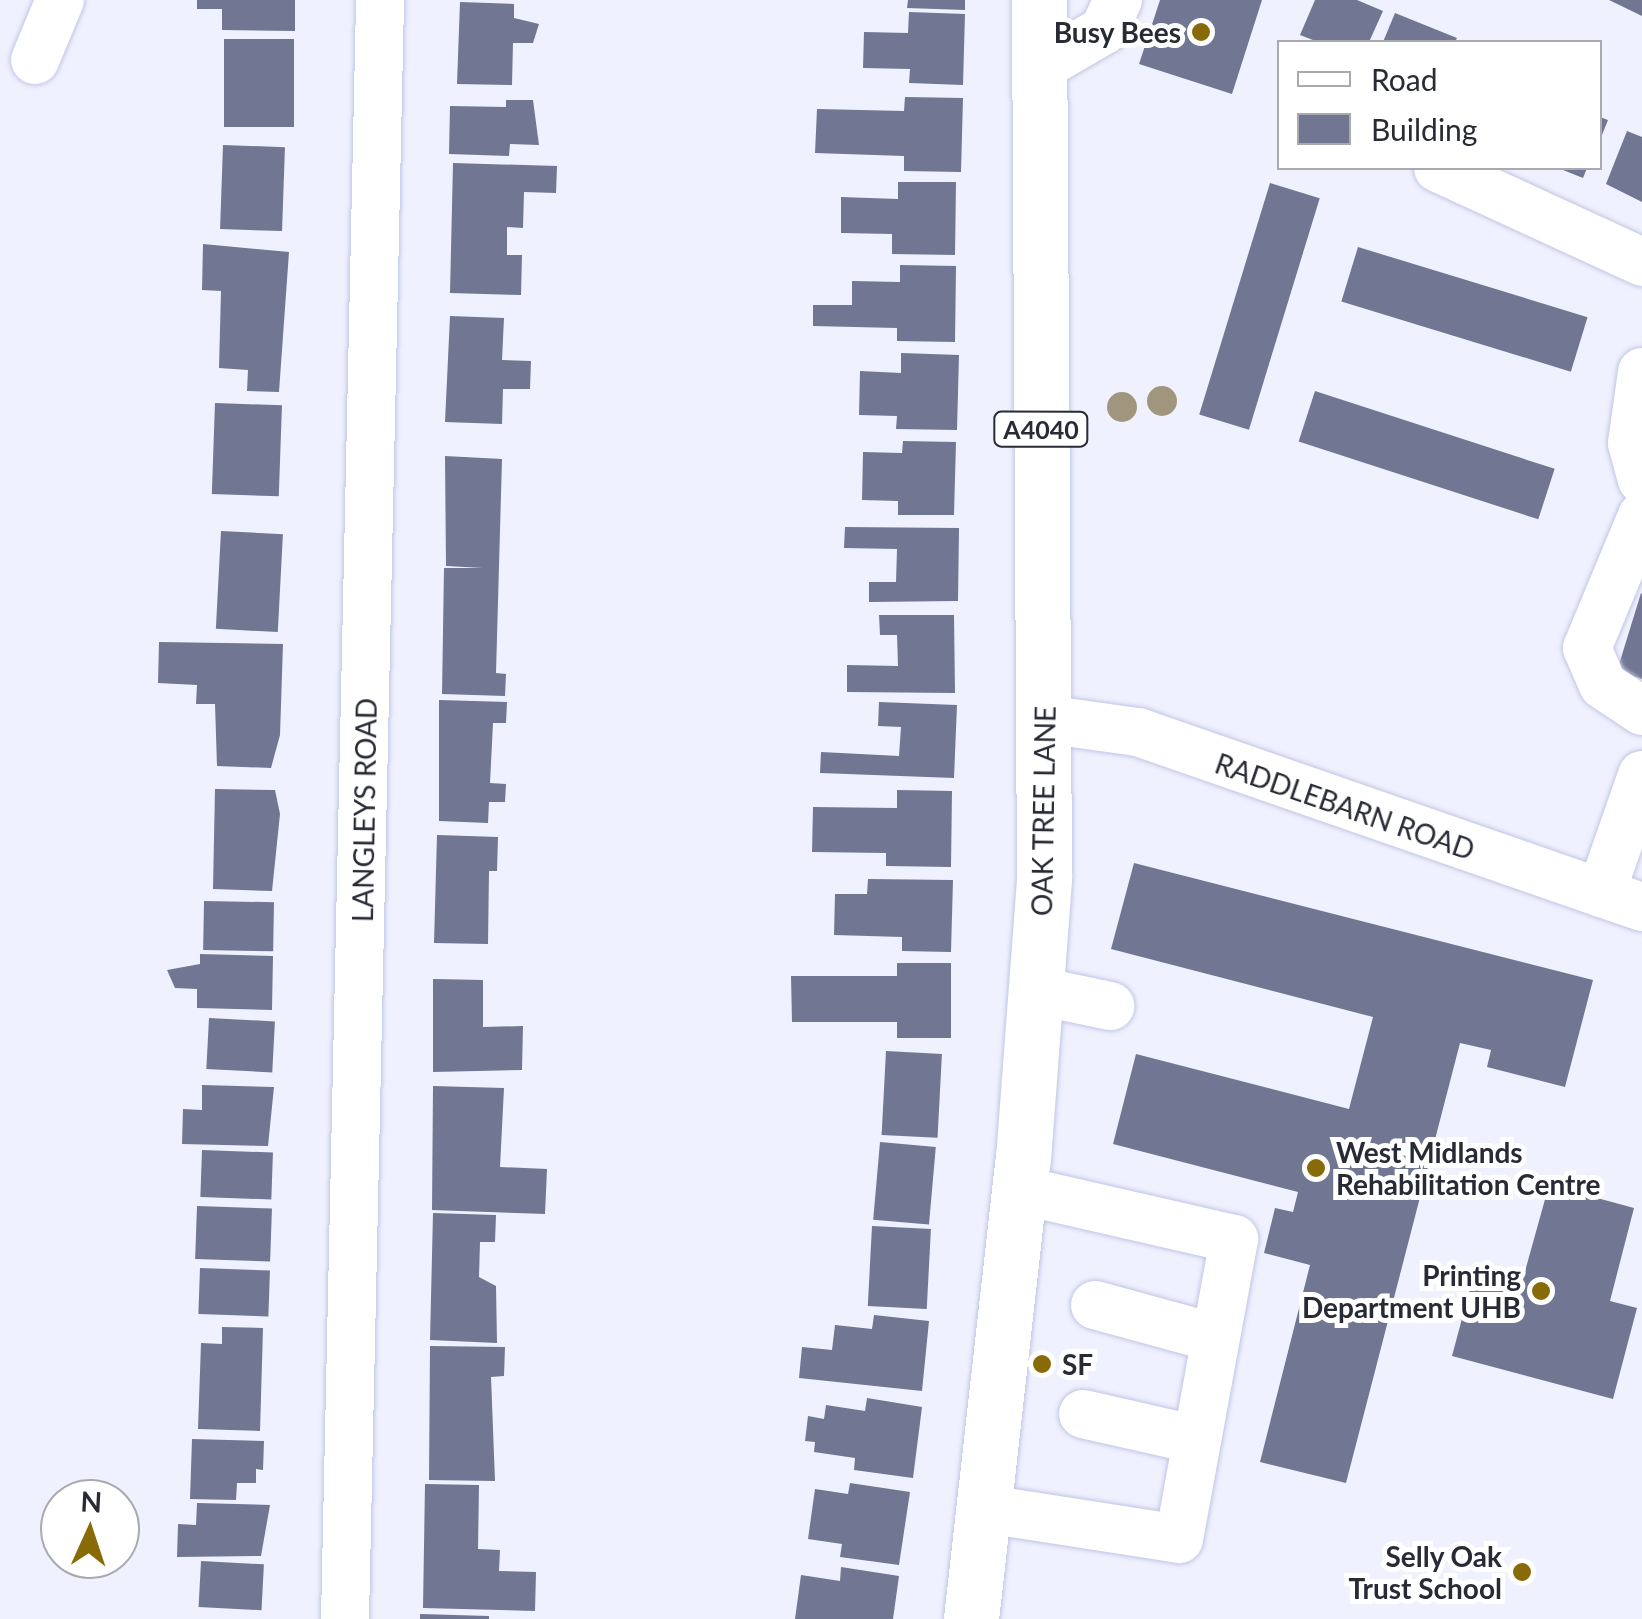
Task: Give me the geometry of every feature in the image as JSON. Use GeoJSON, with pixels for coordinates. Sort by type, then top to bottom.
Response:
{"type":"FeatureCollection","features":[{"type":"Feature","properties":{"kind":"highway","name":"OAK TREE LANE"},"geometry":{"type":"LineString","coordinates":[[971,1619],[986,1509],[1038,991],[1045,718],[1039,0]]}},
{"type":"Feature","properties":{"kind":"street"},"geometry":{"type":"LineString","coordinates":[[35,60],[60,0]]}},
{"type":"Feature","properties":{"kind":"street","name":"LANGLEYS ROAD"},"geometry":{"type":"LineString","coordinates":[[345,1619],[380,0]]}},
{"type":"Feature","properties":{"kind":"street"},"geometry":{"type":"LineString","coordinates":[[1037,69],[1104,30],[1118,0]]}},
{"type":"Feature","properties":{"kind":"street"},"geometry":{"type":"LineString","coordinates":[[1443,170],[1642,262]]}},
{"type":"Feature","properties":{"kind":"street"},"geometry":{"type":"LineString","coordinates":[[1642,372],[1632,443],[1642,480]]}},
{"type":"Feature","properties":{"kind":"street"},"geometry":{"type":"LineString","coordinates":[[1642,516],[1587,648],[1603,685],[1642,711]]}},
{"type":"Feature","properties":{"kind":"street","name":"RADDLEBARN ROAD"},"geometry":{"type":"LineString","coordinates":[[1045,718],[1138,732],[1621,900]]}},
{"type":"Feature","properties":{"kind":"street"},"geometry":{"type":"LineString","coordinates":[[1621,900],[1642,774]]}},
{"type":"Feature","properties":{"kind":"street"},"geometry":{"type":"LineString","coordinates":[[1038,991],[1110,1006]]}},
{"type":"Feature","properties":{"kind":"street"},"geometry":{"type":"LineString","coordinates":[[986,1509],[1178,1540],[1234,1239],[1020,1190]]}},
{"type":"Feature","properties":{"kind":"street"},"geometry":{"type":"LineString","coordinates":[[1095,1305],[1216,1338]]}},
{"type":"Feature","properties":{"kind":"street"},"geometry":{"type":"LineString","coordinates":[[1083,1414],[1197,1440]]}},
{"type":"Feature","properties":{"kind":"building"},"geometry":{"type":"Polygon","coordinates":[[[197,0],[295,0],[295,31],[222,30],[222,9],[197,9],[197,0]]]}},
{"type":"Feature","properties":{"kind":"building"},"geometry":{"type":"Polygon","coordinates":[[[908,0],[965,0],[965,10],[907,8],[908,0]]]}},
{"type":"Feature","properties":{"kind":"building","name":"Busy Bees"},"geometry":{"type":"Polygon","coordinates":[[[1160,0],[1262,0],[1232,94],[1139,64],[1160,0]]]}},
{"type":"Feature","properties":{"kind":"building"},"geometry":{"type":"Polygon","coordinates":[[[1315,0],[1357,0],[1383,11],[1370,40],[1313,40],[1300,35],[1315,0]]]}},
{"type":"Feature","properties":{"kind":"building"},"geometry":{"type":"Polygon","coordinates":[[[1609,0],[1642,0],[1642,16],[1609,0]]]}},
{"type":"Feature","properties":{"kind":"building"},"geometry":{"type":"Polygon","coordinates":[[[460,2],[514,4],[514,18],[539,24],[533,43],[513,43],[512,85],[457,84],[460,2]]]}},
{"type":"Feature","properties":{"kind":"building"},"geometry":{"type":"Polygon","coordinates":[[[909,12],[965,14],[963,85],[909,83],[910,69],[863,68],[864,32],[908,33],[909,12]]]}},
{"type":"Feature","properties":{"kind":"building"},"geometry":{"type":"Polygon","coordinates":[[[1395,13],[1457,38],[1456,40],[1384,40],[1395,13]]]}},
{"type":"Feature","properties":{"kind":"building"},"geometry":{"type":"Polygon","coordinates":[[[224,39],[294,39],[294,127],[224,127],[224,39]]]}},
{"type":"Feature","properties":{"kind":"building"},"geometry":{"type":"Polygon","coordinates":[[[905,97],[963,98],[961,172],[904,171],[904,156],[815,153],[817,109],[904,111],[905,97]]]}},
{"type":"Feature","properties":{"kind":"building"},"geometry":{"type":"Polygon","coordinates":[[[506,100],[533,100],[539,145],[510,144],[509,156],[449,154],[450,106],[506,107],[506,100]]]}},
{"type":"Feature","properties":{"kind":"building"},"geometry":{"type":"Polygon","coordinates":[[[1627,131],[1642,137],[1642,202],[1606,184],[1627,131]]]}},
{"type":"Feature","properties":{"kind":"building"},"geometry":{"type":"Polygon","coordinates":[[[223,145],[285,147],[282,231],[220,229],[223,145]]]}},
{"type":"Feature","properties":{"kind":"building"},"geometry":{"type":"Polygon","coordinates":[[[453,163],[557,166],[556,193],[524,192],[523,228],[507,227],[507,255],[522,255],[521,295],[450,293],[453,163]]]}},
{"type":"Feature","properties":{"kind":"building"},"geometry":{"type":"Polygon","coordinates":[[[1563,170],[1586,170],[1583,178],[1563,170]]]}},
{"type":"Feature","properties":{"kind":"building"},"geometry":{"type":"Polygon","coordinates":[[[898,182],[956,182],[955,255],[892,254],[892,234],[841,233],[841,197],[898,199],[898,182]]]}},
{"type":"Feature","properties":{"kind":"building"},"geometry":{"type":"Polygon","coordinates":[[[1270,183],[1320,198],[1249,430],[1199,414],[1270,183]]]}},
{"type":"Feature","properties":{"kind":"building"},"geometry":{"type":"Polygon","coordinates":[[[203,244],[289,252],[279,392],[247,391],[248,370],[219,368],[221,291],[202,290],[203,244]]]}},
{"type":"Feature","properties":{"kind":"building"},"geometry":{"type":"Polygon","coordinates":[[[1358,247],[1588,317],[1571,372],[1341,302],[1358,247]]]}},
{"type":"Feature","properties":{"kind":"building"},"geometry":{"type":"Polygon","coordinates":[[[900,265],[956,266],[955,342],[897,341],[897,328],[813,326],[813,305],[852,305],[852,281],[900,282],[900,265]]]}},
{"type":"Feature","properties":{"kind":"building"},"geometry":{"type":"Polygon","coordinates":[[[450,316],[504,318],[502,360],[531,361],[530,389],[503,389],[502,424],[445,422],[450,316]]]}},
{"type":"Feature","properties":{"kind":"building"},"geometry":{"type":"Polygon","coordinates":[[[901,353],[959,355],[957,430],[896,429],[897,416],[859,415],[860,371],[901,373],[901,353]]]}},
{"type":"Feature","properties":{"kind":"building"},"geometry":{"type":"Polygon","coordinates":[[[1315,391],[1555,469],[1538,519],[1299,441],[1315,391]]]}},
{"type":"Feature","properties":{"kind":"building"},"geometry":{"type":"Polygon","coordinates":[[[215,403],[282,405],[279,496],[212,494],[215,403]]]}},
{"type":"Feature","properties":{"kind":"building"},"geometry":{"type":"Polygon","coordinates":[[[903,441],[956,442],[954,515],[898,515],[898,501],[862,500],[863,452],[902,453],[903,441]]]}},
{"type":"Feature","properties":{"kind":"building"},"geometry":{"type":"Polygon","coordinates":[[[445,456],[502,459],[496,673],[506,674],[505,696],[442,694],[444,568],[483,568],[446,566],[445,456]]]}},
{"type":"Feature","properties":{"kind":"building"},"geometry":{"type":"Polygon","coordinates":[[[845,527],[959,528],[958,601],[869,602],[869,582],[896,582],[897,549],[844,548],[845,527]]]}},
{"type":"Feature","properties":{"kind":"building"},"geometry":{"type":"Polygon","coordinates":[[[221,531],[283,534],[278,632],[216,629],[221,531]]]}},
{"type":"Feature","properties":{"kind":"building"},"geometry":{"type":"Polygon","coordinates":[[[1642,594],[1642,679],[1617,671],[1642,594]]]}},
{"type":"Feature","properties":{"kind":"building"},"geometry":{"type":"Polygon","coordinates":[[[879,615],[954,615],[955,693],[847,692],[847,665],[898,666],[897,635],[880,635],[879,615]]]}},
{"type":"Feature","properties":{"kind":"building"},"geometry":{"type":"Polygon","coordinates":[[[159,642],[283,644],[280,735],[271,768],[217,766],[215,704],[196,704],[197,685],[158,683],[159,642]]]}},
{"type":"Feature","properties":{"kind":"building"},"geometry":{"type":"Polygon","coordinates":[[[439,700],[507,702],[506,723],[493,723],[490,783],[506,784],[505,802],[489,802],[488,823],[439,821],[439,700]]]}},
{"type":"Feature","properties":{"kind":"building"},"geometry":{"type":"Polygon","coordinates":[[[879,702],[957,705],[954,778],[820,773],[821,752],[899,756],[901,727],[878,726],[879,702]]]}},
{"type":"Feature","properties":{"kind":"building"},"geometry":{"type":"Polygon","coordinates":[[[215,789],[275,790],[280,814],[272,891],[213,889],[215,789]]]}},
{"type":"Feature","properties":{"kind":"building"},"geometry":{"type":"Polygon","coordinates":[[[897,790],[952,791],[951,867],[886,866],[886,853],[812,852],[813,807],[897,808],[897,790]]]}},
{"type":"Feature","properties":{"kind":"building"},"geometry":{"type":"Polygon","coordinates":[[[437,835],[498,837],[497,871],[489,871],[488,944],[434,943],[437,835]]]}},
{"type":"Feature","properties":{"kind":"building","name":"West Midlands Rehabilitation Centre"},"geometry":{"type":"Polygon","coordinates":[[[1134,863],[1593,980],[1565,1087],[1487,1067],[1491,1050],[1460,1043],[1346,1483],[1260,1462],[1310,1265],[1264,1253],[1275,1208],[1293,1212],[1298,1192],[1113,1144],[1136,1054],[1349,1109],[1373,1017],[1111,949],[1134,863]]]}},
{"type":"Feature","properties":{"kind":"building"},"geometry":{"type":"Polygon","coordinates":[[[868,879],[953,880],[951,952],[902,951],[902,937],[834,935],[835,894],[867,894],[868,879]]]}},
{"type":"Feature","properties":{"kind":"building"},"geometry":{"type":"Polygon","coordinates":[[[204,901],[274,902],[273,951],[203,950],[204,901]]]}},
{"type":"Feature","properties":{"kind":"building"},"geometry":{"type":"Polygon","coordinates":[[[200,954],[273,956],[272,1010],[197,1008],[197,989],[175,988],[167,970],[200,964],[200,954]]]}},
{"type":"Feature","properties":{"kind":"building"},"geometry":{"type":"Polygon","coordinates":[[[897,963],[951,963],[951,1038],[897,1038],[897,1022],[792,1022],[791,976],[897,976],[897,963]]]}},
{"type":"Feature","properties":{"kind":"building"},"geometry":{"type":"Polygon","coordinates":[[[433,979],[483,980],[483,1027],[523,1026],[522,1070],[433,1072],[433,979]]]}},
{"type":"Feature","properties":{"kind":"building"},"geometry":{"type":"Polygon","coordinates":[[[209,1018],[275,1021],[272,1072],[206,1069],[209,1018]]]}},
{"type":"Feature","properties":{"kind":"building"},"geometry":{"type":"Polygon","coordinates":[[[886,1051],[942,1054],[938,1138],[882,1135],[886,1051]]]}},
{"type":"Feature","properties":{"kind":"building"},"geometry":{"type":"Polygon","coordinates":[[[202,1085],[274,1087],[268,1146],[182,1144],[183,1109],[202,1110],[202,1085]]]}},
{"type":"Feature","properties":{"kind":"building"},"geometry":{"type":"Polygon","coordinates":[[[433,1086],[504,1088],[500,1167],[547,1169],[545,1214],[432,1210],[433,1086]]]}},
{"type":"Feature","properties":{"kind":"building"},"geometry":{"type":"Polygon","coordinates":[[[880,1142],[936,1147],[929,1225],[873,1220],[880,1142]]]}},
{"type":"Feature","properties":{"kind":"building"},"geometry":{"type":"Polygon","coordinates":[[[202,1150],[273,1152],[271,1199],[200,1197],[202,1150]]]}},
{"type":"Feature","properties":{"kind":"building","name":"Printing Department UHB"},"geometry":{"type":"Polygon","coordinates":[[[1549,1185],[1634,1208],[1610,1301],[1637,1308],[1613,1399],[1452,1356],[1475,1270],[1522,1282],[1549,1185]]]}},
{"type":"Feature","properties":{"kind":"building"},"geometry":{"type":"Polygon","coordinates":[[[197,1206],[272,1209],[270,1262],[195,1259],[197,1206]]]}},
{"type":"Feature","properties":{"kind":"building"},"geometry":{"type":"Polygon","coordinates":[[[433,1213],[496,1215],[495,1242],[480,1242],[479,1277],[496,1286],[497,1343],[430,1340],[433,1213]]]}},
{"type":"Feature","properties":{"kind":"building"},"geometry":{"type":"Polygon","coordinates":[[[872,1226],[931,1229],[927,1309],[868,1306],[872,1226]]]}},
{"type":"Feature","properties":{"kind":"building"},"geometry":{"type":"Polygon","coordinates":[[[200,1268],[270,1270],[268,1316],[198,1314],[200,1268]]]}},
{"type":"Feature","properties":{"kind":"building"},"geometry":{"type":"Polygon","coordinates":[[[874,1315],[929,1321],[922,1391],[799,1378],[802,1347],[832,1350],[835,1325],[872,1329],[874,1315]]]}},
{"type":"Feature","properties":{"kind":"building"},"geometry":{"type":"Polygon","coordinates":[[[222,1327],[263,1328],[260,1431],[198,1429],[201,1343],[222,1344],[222,1327]]]}},
{"type":"Feature","properties":{"kind":"building"},"geometry":{"type":"Polygon","coordinates":[[[430,1346],[505,1347],[504,1376],[491,1377],[495,1481],[429,1480],[430,1346]]]}},
{"type":"Feature","properties":{"kind":"building"},"geometry":{"type":"Polygon","coordinates":[[[867,1398],[922,1407],[913,1478],[854,1470],[855,1458],[814,1452],[815,1442],[805,1441],[808,1416],[824,1419],[826,1405],[865,1411],[867,1398]]]}},
{"type":"Feature","properties":{"kind":"building"},"geometry":{"type":"Polygon","coordinates":[[[192,1439],[264,1441],[263,1470],[256,1469],[256,1483],[237,1483],[236,1500],[190,1499],[192,1439]]]}},
{"type":"Feature","properties":{"kind":"building"},"geometry":{"type":"Polygon","coordinates":[[[850,1483],[910,1492],[899,1565],[840,1557],[842,1544],[808,1539],[815,1489],[848,1494],[850,1483]]]}},
{"type":"Feature","properties":{"kind":"building"},"geometry":{"type":"Polygon","coordinates":[[[425,1484],[479,1485],[478,1549],[500,1550],[499,1571],[536,1572],[535,1611],[423,1608],[425,1484]]]}},
{"type":"Feature","properties":{"kind":"building"},"geometry":{"type":"Polygon","coordinates":[[[197,1503],[270,1505],[261,1556],[177,1557],[178,1524],[196,1525],[197,1503]]]}},
{"type":"Feature","properties":{"kind":"building"},"geometry":{"type":"Polygon","coordinates":[[[201,1561],[264,1564],[262,1610],[199,1607],[201,1561]]]}},
{"type":"Feature","properties":{"kind":"building"},"geometry":{"type":"Polygon","coordinates":[[[841,1567],[899,1576],[893,1619],[795,1619],[801,1575],[840,1581],[841,1567]]]}},
{"type":"Feature","properties":{"kind":"building"},"geometry":{"type":"Polygon","coordinates":[[[420,1614],[489,1616],[489,1619],[420,1619],[420,1614]]]}},
{"type":"Feature","properties":{"kind":"place","name":"Busy Bees"},"geometry":{"type":"Point","coordinates":[1201,32]}},
{"type":"Feature","properties":{"kind":"place","name":"West Midlands Rehabilitation Centre"},"geometry":{"type":"Point","coordinates":[1316,1168]}},
{"type":"Feature","properties":{"kind":"place","name":"Printing Department UHB"},"geometry":{"type":"Point","coordinates":[1541,1291]}},
{"type":"Feature","properties":{"kind":"place","name":"SF"},"geometry":{"type":"Point","coordinates":[1042,1364]}},
{"type":"Feature","properties":{"kind":"place","name":"Selly Oak Trust School"},"geometry":{"type":"Point","coordinates":[1522,1572]}}]}
